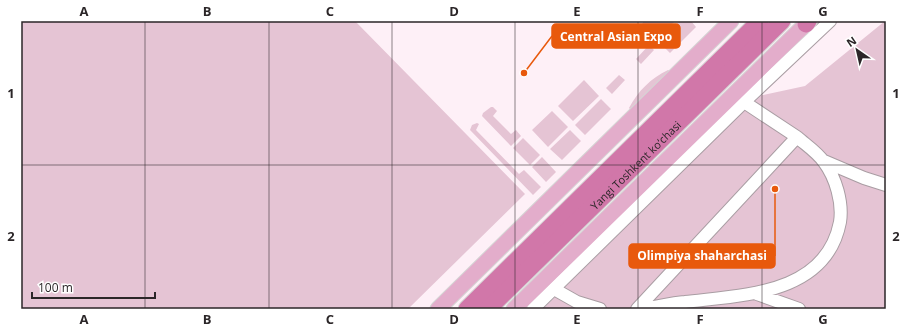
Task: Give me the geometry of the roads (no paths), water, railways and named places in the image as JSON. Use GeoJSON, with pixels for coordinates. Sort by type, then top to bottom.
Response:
{"type":"FeatureCollection","features":[{"type":"Feature","properties":{"kind":"highway","name":"Yangi Toshkent ko‘chasi"},"geometry":{"type":"LineString","coordinates":[[467,309],[760,21]]}},
{"type":"Feature","properties":{"kind":"highway","name":"Yangi Toshkent ko‘chasi"},"geometry":{"type":"LineString","coordinates":[[488,309],[782,21]]}},
{"type":"Feature","properties":{"kind":"main road"},"geometry":{"type":"LineString","coordinates":[[438,309],[731,21]]}},
{"type":"Feature","properties":{"kind":"main road"},"geometry":{"type":"LineString","coordinates":[[514,309],[807,22]]}},
{"type":"Feature","properties":{"kind":"lane"},"geometry":{"type":"LineString","coordinates":[[533,309],[744,102],[830,21]]}},
{"type":"Feature","properties":{"kind":"lane"},"geometry":{"type":"LineString","coordinates":[[744,102],[797,137],[824,161],[864,178],[886,185]]}},
{"type":"Feature","properties":{"kind":"lane"},"geometry":{"type":"LineString","coordinates":[[637,309],[797,137]]}},
{"type":"Feature","properties":{"kind":"lane"},"geometry":{"type":"LineString","coordinates":[[643,309],[683,302],[757,294],[779,287],[800,277],[819,263],[834,242],[841,216],[838,192],[832,175],[824,161]]}},
{"type":"Feature","properties":{"kind":"lane"},"geometry":{"type":"LineString","coordinates":[[554,289],[577,302],[600,309]]}},
{"type":"Feature","properties":{"kind":"lane"},"geometry":{"type":"LineString","coordinates":[[757,294],[799,309]]}},
{"type":"Feature","properties":{"kind":"place","name":"Central Asian Expo"},"geometry":{"type":"Point","coordinates":[524,73]}},
{"type":"Feature","properties":{"kind":"place","name":"Olimpiya shaharchasi"},"geometry":{"type":"Point","coordinates":[775,189]}}]}
